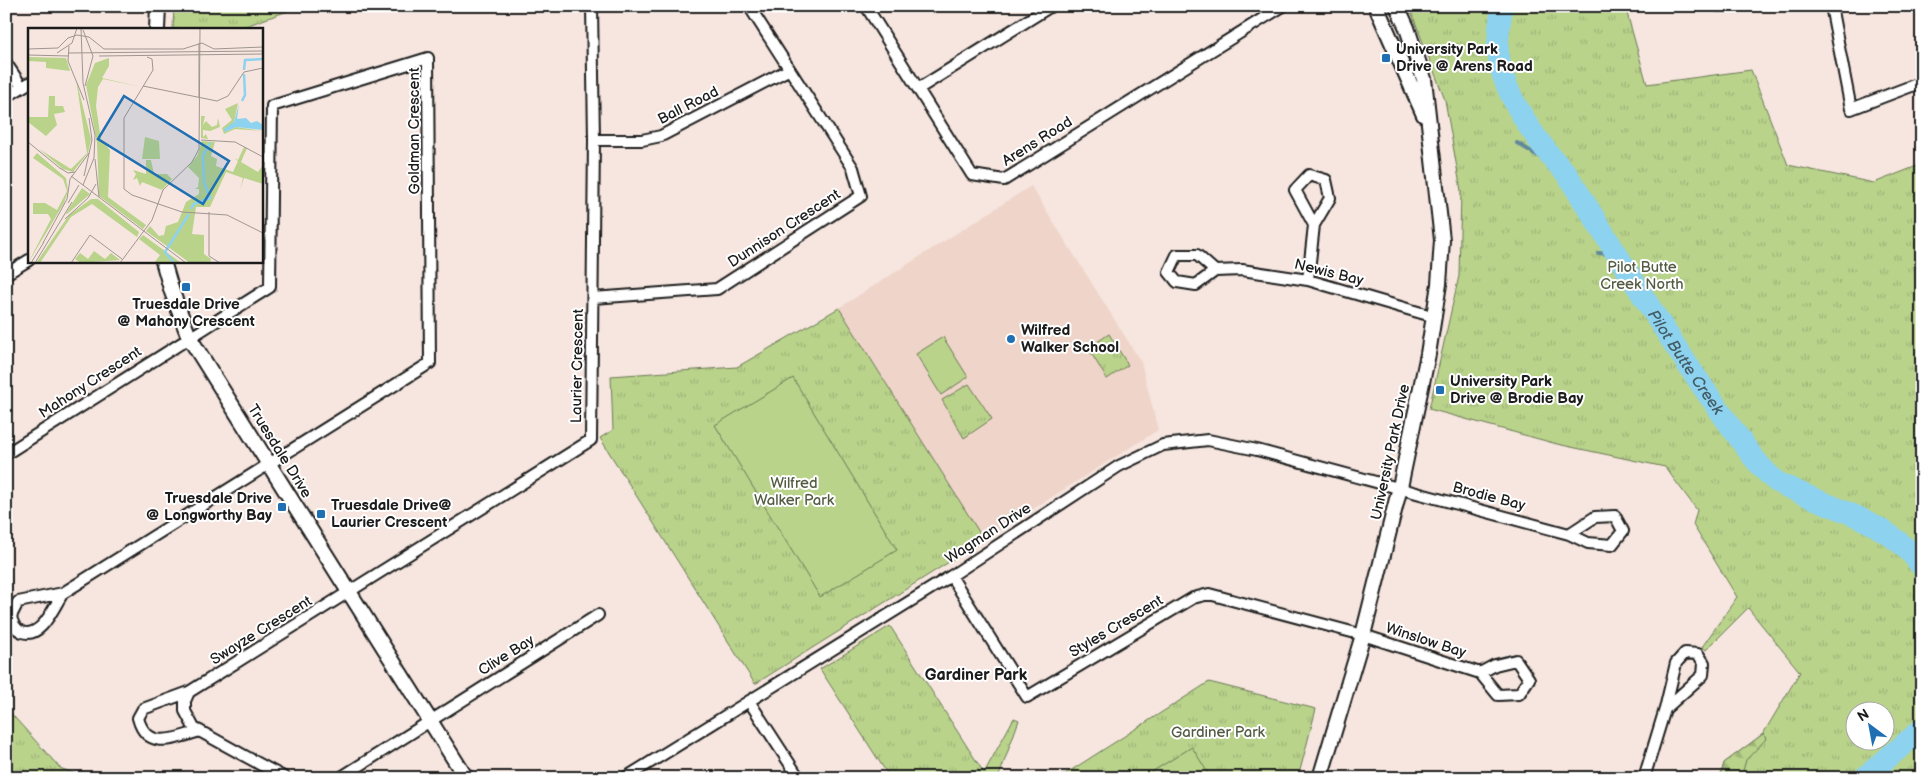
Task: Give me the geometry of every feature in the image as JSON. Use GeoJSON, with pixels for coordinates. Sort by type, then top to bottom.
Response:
{"type":"FeatureCollection","features":[{"type":"Feature","properties":{"kind":"street"},"geometry":{"type":"LineString","coordinates":[[157,28],[158,6]]}},
{"type":"Feature","properties":{"kind":"street","name":"Laurier Crescent"},"geometry":{"type":"LineString","coordinates":[[350,592],[592,440],[594,140],[592,6]]}},
{"type":"Feature","properties":{"kind":"street","name":"Dunnison Crescent"},"geometry":{"type":"LineString","coordinates":[[593,298],[717,289],[861,196],[853,168],[788,70],[749,6]]}},
{"type":"Feature","properties":{"kind":"street","name":"Arens Road"},"geometry":{"type":"LineString","coordinates":[[866,6],[972,175],[1004,180],[1283,6]]}},
{"type":"Feature","properties":{"kind":"street"},"geometry":{"type":"LineString","coordinates":[[918,88],[1051,6]]}},
{"type":"Feature","properties":{"kind":"street","name":"University Park Drive"},"geometry":{"type":"LineString","coordinates":[[1376,6],[1430,127]]}},
{"type":"Feature","properties":{"kind":"street","name":"University Park Drive"},"geometry":{"type":"LineString","coordinates":[[1320,778],[1363,635],[1400,487],[1434,317],[1442,240],[1424,79],[1408,28],[1397,6]]}},
{"type":"Feature","properties":{"kind":"street"},"geometry":{"type":"LineString","coordinates":[[1718,6],[1726,6]]}},
{"type":"Feature","properties":{"kind":"street"},"geometry":{"type":"LineString","coordinates":[[1831,6],[1852,110],[1922,82]]}},
{"type":"Feature","properties":{"kind":"street","name":"Goldman Crescent"},"geometry":{"type":"LineString","coordinates":[[189,337],[270,287],[272,106],[428,58],[430,363],[269,464]]}},
{"type":"Feature","properties":{"kind":"street"},"geometry":{"type":"LineString","coordinates":[[6,63],[25,85],[6,97]]}},
{"type":"Feature","properties":{"kind":"street","name":"Ball Road"},"geometry":{"type":"LineString","coordinates":[[594,140],[642,140],[662,136],[788,70]]}},
{"type":"Feature","properties":{"kind":"street"},"geometry":{"type":"LineString","coordinates":[[1308,280],[1314,226],[1330,198],[1326,180],[1309,175],[1295,190],[1314,226]]}},
{"type":"Feature","properties":{"kind":"street"},"geometry":{"type":"LineString","coordinates":[[6,274],[28,261]]}},
{"type":"Feature","properties":{"kind":"street","name":"Truesdale Drive"},"geometry":{"type":"LineString","coordinates":[[163,262],[189,337],[466,778]]}},
{"type":"Feature","properties":{"kind":"street","name":"Newis Bay"},"geometry":{"type":"LineString","coordinates":[[1215,271],[1242,270],[1308,280],[1434,317]]}},
{"type":"Feature","properties":{"kind":"street","name":"Mahony Crescent"},"geometry":{"type":"LineString","coordinates":[[6,454],[189,337]]}},
{"type":"Feature","properties":{"kind":"street","name":"Wagman Drive"},"geometry":{"type":"LineString","coordinates":[[625,778],[951,576],[1119,466],[1163,445],[1208,440],[1400,487]]}},
{"type":"Feature","properties":{"kind":"street"},"geometry":{"type":"LineString","coordinates":[[63,593],[44,623],[35,632],[24,633],[14,626],[11,616],[18,602],[63,593],[269,464]]}},
{"type":"Feature","properties":{"kind":"street","name":"Brodie Bay"},"geometry":{"type":"LineString","coordinates":[[1400,487],[1570,534],[1588,543],[1612,545],[1623,531],[1615,516],[1595,517],[1570,534]]}},
{"type":"Feature","properties":{"kind":"street","name":"Styles Crescent"},"geometry":{"type":"LineString","coordinates":[[951,576],[1027,697],[1193,598],[1209,594],[1363,635]]}},
{"type":"Feature","properties":{"kind":"street","name":"Swayze Crescent"},"geometry":{"type":"LineString","coordinates":[[200,731],[167,741],[151,738],[140,727],[138,718],[142,709],[189,692],[350,592]]}},
{"type":"Feature","properties":{"kind":"street","name":"Clive Bay"},"geometry":{"type":"LineString","coordinates":[[431,721],[598,615]]}},
{"type":"Feature","properties":{"kind":"street","name":"Winslow Bay"},"geometry":{"type":"LineString","coordinates":[[1363,635],[1480,674],[1498,695],[1519,694],[1529,679],[1516,660],[1496,665],[1480,674]]}},
{"type":"Feature","properties":{"kind":"street"},"geometry":{"type":"LineString","coordinates":[[1644,778],[1665,709],[1676,663],[1685,653],[1698,654],[1704,663],[1703,675],[1665,709]]}},
{"type":"Feature","properties":{"kind":"street"},"geometry":{"type":"LineString","coordinates":[[189,692],[185,701],[184,711],[194,728],[285,778]]}},
{"type":"Feature","properties":{"kind":"street"},"geometry":{"type":"LineString","coordinates":[[749,701],[799,778]]}},
{"type":"Feature","properties":{"kind":"street"},"geometry":{"type":"LineString","coordinates":[[340,778],[431,721]]}},
{"type":"Feature","properties":{"kind":"shaded area"},"geometry":{"type":"Polygon","coordinates":[[[1031,186],[1141,362],[1158,430],[984,540],[839,308],[1031,186]]]}},
{"type":"Feature","properties":{"kind":"green space"},"geometry":{"type":"Polygon","coordinates":[[[174,6],[302,6],[240,28],[173,28],[174,6]]]}},
{"type":"Feature","properties":{"kind":"green space","name":"Pilot Butte Creek North"},"geometry":{"type":"Polygon","coordinates":[[[1409,6],[1625,6],[1647,84],[1751,70],[1788,165],[1874,183],[1922,164],[1922,778],[1720,778],[1724,763],[1763,734],[1800,672],[1748,608],[1706,650],[1702,647],[1737,597],[1693,525],[1697,510],[1665,467],[1557,444],[1429,409],[1459,276],[1461,191],[1445,100],[1409,6]]]}},
{"type":"Feature","properties":{"kind":"green space","name":"Wilfred Walker Park"},"geometry":{"type":"Polygon","coordinates":[[[839,308],[984,540],[755,684],[600,438],[613,430],[611,376],[737,367],[839,308]]]}},
{"type":"Feature","properties":{"kind":"green space"},"geometry":{"type":"Polygon","coordinates":[[[1109,334],[1128,365],[1107,379],[1088,348],[1109,334]]]}},
{"type":"Feature","properties":{"kind":"green space"},"geometry":{"type":"Polygon","coordinates":[[[943,337],[968,377],[941,395],[916,354],[943,337]]]}},
{"type":"Feature","properties":{"kind":"green space"},"geometry":{"type":"Polygon","coordinates":[[[793,378],[897,550],[820,597],[715,425],[793,378]]]}},
{"type":"Feature","properties":{"kind":"green space"},"geometry":{"type":"Polygon","coordinates":[[[969,384],[992,419],[964,438],[942,400],[969,384]]]}},
{"type":"Feature","properties":{"kind":"green space","name":"Gardiner Park"},"geometry":{"type":"Polygon","coordinates":[[[890,626],[984,773],[1014,718],[1019,720],[999,776],[1004,778],[890,778],[820,669],[890,626]]]}},
{"type":"Feature","properties":{"kind":"green space","name":"Gardiner Park"},"geometry":{"type":"Polygon","coordinates":[[[1209,682],[1316,709],[1298,778],[1059,778],[1209,682]]]}},
{"type":"Feature","properties":{"kind":"green space"},"geometry":{"type":"Polygon","coordinates":[[[6,708],[60,768],[85,778],[6,778],[6,708]]]}},
{"type":"Feature","properties":{"kind":"green space"},"geometry":{"type":"Polygon","coordinates":[[[1763,734],[1767,738],[1746,760],[1741,778],[1720,778],[1724,763],[1763,734]]]}},
{"type":"Feature","properties":{"kind":"green space"},"geometry":{"type":"Polygon","coordinates":[[[1192,747],[1211,778],[1142,778],[1192,747]]]}},
{"type":"Feature","properties":{"kind":"waterway","name":"Pilot Butte Creek"},"geometry":{"type":"LineString","coordinates":[[1502,6],[1498,35],[1498,53],[1506,85],[1514,101],[1533,133],[1566,173],[1681,355],[1748,450],[1777,482],[1875,525],[1908,550],[1922,567]]}},
{"type":"Feature","properties":{"kind":"waterway"},"geometry":{"type":"LineString","coordinates":[[1517,143],[1566,173]]}},
{"type":"Feature","properties":{"kind":"waterway"},"geometry":{"type":"LineString","coordinates":[[1598,253],[1611,254],[1620,258]]}},
{"type":"Feature","properties":{"kind":"waterway","name":"Pilot Butte Creek"},"geometry":{"type":"LineString","coordinates":[[1636,283],[1639,276]]}},
{"type":"Feature","properties":{"kind":"waterway","name":"Pilot Butte Creek"},"geometry":{"type":"LineString","coordinates":[[1864,778],[1922,729]]}},
{"type":"Feature","properties":{"kind":"place","name":"University Park Drive @ Arens Road"},"geometry":{"type":"Point","coordinates":[1386,58]}},
{"type":"Feature","properties":{"kind":"place","name":"Truesdale Drive @ Mahony Crescent"},"geometry":{"type":"Point","coordinates":[186,287]}},
{"type":"Feature","properties":{"kind":"place","name":"Wilfred Walker School"},"geometry":{"type":"Point","coordinates":[1011,339]}},
{"type":"Feature","properties":{"kind":"place","name":"University Park Drive @ Brodie Bay"},"geometry":{"type":"Point","coordinates":[1440,390]}},
{"type":"Feature","properties":{"kind":"place","name":"Truesdale Drive @ Longworthy Bay"},"geometry":{"type":"Point","coordinates":[282,507]}},
{"type":"Feature","properties":{"kind":"place","name":"Truesdale Drive@ Laurier Crescent"},"geometry":{"type":"Point","coordinates":[321,514]}},
{"type":"Feature","properties":{"kind":"district","name":"Gardiner Park"},"geometry":{"type":"Point","coordinates":[976,674]}}]}
